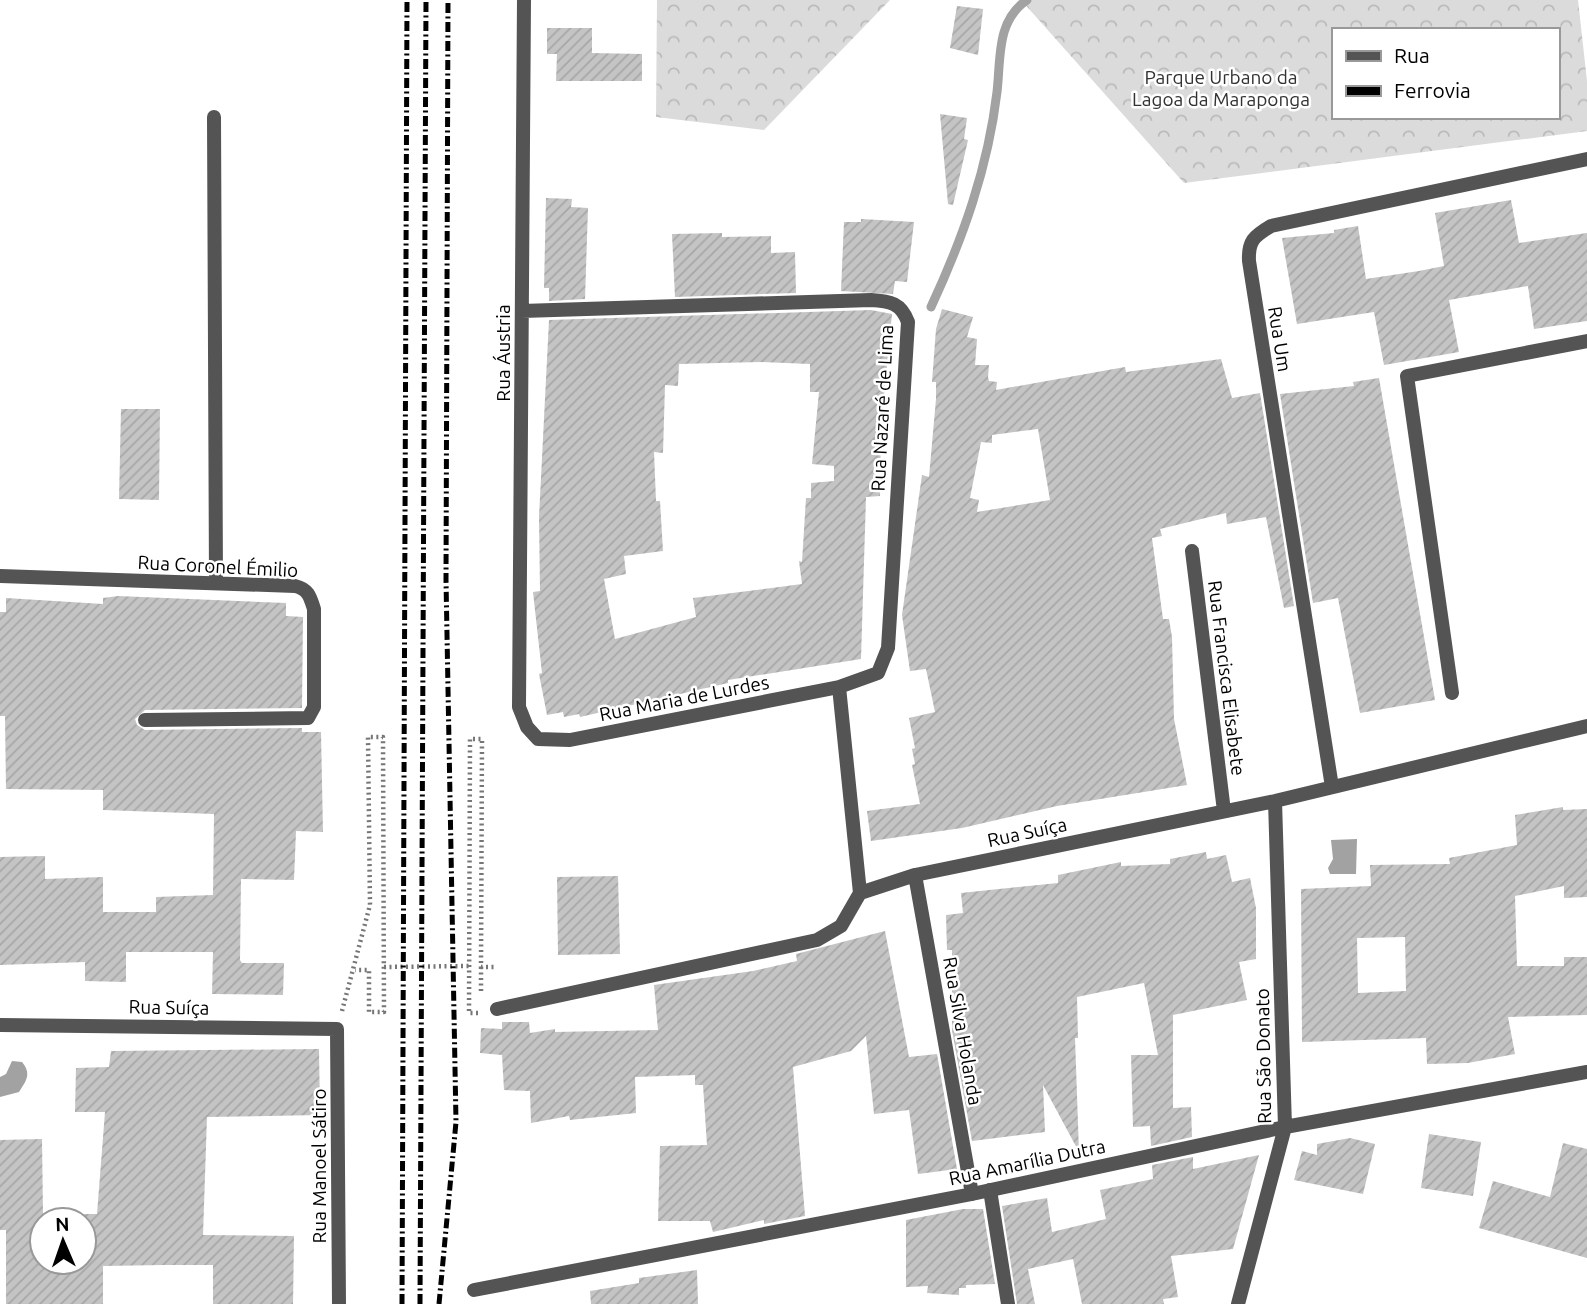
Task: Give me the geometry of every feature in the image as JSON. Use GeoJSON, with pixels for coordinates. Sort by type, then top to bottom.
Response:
{"type":"FeatureCollection","features":[{"type":"Feature","properties":{"kind":"street","name":"Rua Áustria"},"geometry":{"type":"LineString","coordinates":[[519,707],[524,0]]}},
{"type":"Feature","properties":{"kind":"street"},"geometry":{"type":"LineString","coordinates":[[214,117],[216,583]]}},
{"type":"Feature","properties":{"kind":"street","name":"Rua Um"},"geometry":{"type":"LineString","coordinates":[[1332,787],[1248,261],[1248,244],[1254,236],[1271,226],[1587,159]]}},
{"type":"Feature","properties":{"kind":"street","name":"Rua Nazaré de Lima"},"geometry":{"type":"LineString","coordinates":[[522,311],[871,300],[890,301],[903,310],[908,322],[888,648],[883,665],[873,677]]}},
{"type":"Feature","properties":{"kind":"street"},"geometry":{"type":"LineString","coordinates":[[1452,693],[1407,376],[1587,341]]}},
{"type":"Feature","properties":{"kind":"street","name":"Rua Francisca Elisabete"},"geometry":{"type":"LineString","coordinates":[[1192,551],[1224,811]]}},
{"type":"Feature","properties":{"kind":"street","name":"Rua Coronel Émilio"},"geometry":{"type":"LineString","coordinates":[[0,576],[295,586],[304,588],[310,595],[314,609],[312,712],[302,720],[145,720]]}},
{"type":"Feature","properties":{"kind":"street","name":"Rua Maria de Lurdes"},"geometry":{"type":"LineString","coordinates":[[519,707],[527,727],[538,739],[569,740],[839,687],[873,677]]}},
{"type":"Feature","properties":{"kind":"street"},"geometry":{"type":"LineString","coordinates":[[497,1009],[817,940],[841,926],[860,893],[839,687]]}},
{"type":"Feature","properties":{"kind":"street","name":"Rua Suíça"},"geometry":{"type":"LineString","coordinates":[[860,893],[915,875],[1275,801],[1587,726]]}},
{"type":"Feature","properties":{"kind":"street","name":"Rua São Donato"},"geometry":{"type":"LineString","coordinates":[[1238,1304],[1285,1127],[1275,801]]}},
{"type":"Feature","properties":{"kind":"street","name":"Rua Silva Holanda"},"geometry":{"type":"LineString","coordinates":[[915,875],[972,1194]]}},
{"type":"Feature","properties":{"kind":"street","name":"Rua Suíça"},"geometry":{"type":"LineString","coordinates":[[0,1025],[337,1029]]}},
{"type":"Feature","properties":{"kind":"street","name":"Rua Manoel Sátiro"},"geometry":{"type":"LineString","coordinates":[[337,1029],[339,1304]]}},
{"type":"Feature","properties":{"kind":"street","name":"Rua Amarília Dutra"},"geometry":{"type":"LineString","coordinates":[[474,1290],[990,1191],[1285,1127],[1587,1072]]}},
{"type":"Feature","properties":{"kind":"street"},"geometry":{"type":"LineString","coordinates":[[990,1191],[1008,1304]]}},
{"type":"Feature","properties":{"kind":"path"},"geometry":{"type":"LineString","coordinates":[[337,1029],[355,970],[370,905],[368,737],[383,737],[384,1012],[369,1013],[369,970],[355,970]]}},
{"type":"Feature","properties":{"kind":"path"},"geometry":{"type":"LineString","coordinates":[[470,739],[482,739],[482,1013],[469,1013],[469,966],[470,739]]}},
{"type":"Feature","properties":{"kind":"path"},"geometry":{"type":"LineString","coordinates":[[384,967],[469,966]]}},
{"type":"Feature","properties":{"kind":"path"},"geometry":{"type":"LineString","coordinates":[[481,967],[496,967]]}},
{"type":"Feature","properties":{"kind":"green space"},"geometry":{"type":"Polygon","coordinates":[[[657,0],[890,0],[764,130],[656,117],[657,0]]]}},
{"type":"Feature","properties":{"kind":"green space","name":"Parque Urbano da Lagoa da Maraponga"},"geometry":{"type":"Polygon","coordinates":[[[1021,0],[1578,0],[1587,81],[1587,131],[1184,183],[1021,0]]]}},
{"type":"Feature","properties":{"kind":"shaded area"},"geometry":{"type":"Polygon","coordinates":[[[1357,839],[1356,874],[1330,874],[1328,868],[1333,859],[1331,840],[1357,839]]]}},
{"type":"Feature","properties":{"kind":"shaded area"},"geometry":{"type":"Polygon","coordinates":[[[12,1061],[22,1062],[27,1070],[27,1077],[19,1092],[0,1097],[0,1077],[6,1074],[12,1061]]]}},
{"type":"Feature","properties":{"kind":"building"},"geometry":{"type":"Polygon","coordinates":[[[957,6],[983,9],[978,55],[950,48],[957,6]]]}},
{"type":"Feature","properties":{"kind":"building"},"geometry":{"type":"Polygon","coordinates":[[[547,28],[592,28],[592,53],[642,54],[642,81],[556,81],[557,54],[547,54],[547,28]]]}},
{"type":"Feature","properties":{"kind":"building"},"geometry":{"type":"Polygon","coordinates":[[[940,114],[967,118],[964,139],[968,140],[953,205],[948,204],[940,114]]]}},
{"type":"Feature","properties":{"kind":"building"},"geometry":{"type":"Polygon","coordinates":[[[546,198],[572,199],[571,207],[588,208],[585,299],[549,301],[549,288],[544,288],[546,198]]]}},
{"type":"Feature","properties":{"kind":"building"},"geometry":{"type":"Polygon","coordinates":[[[1511,200],[1519,243],[1587,233],[1587,321],[1534,329],[1528,286],[1449,300],[1459,352],[1384,365],[1374,312],[1297,324],[1282,238],[1334,233],[1334,230],[1358,226],[1366,279],[1419,271],[1444,266],[1435,213],[1511,200]]]}},
{"type":"Feature","properties":{"kind":"building"},"geometry":{"type":"Polygon","coordinates":[[[861,219],[914,222],[907,282],[895,281],[893,294],[841,291],[844,222],[861,222],[861,219]]]}},
{"type":"Feature","properties":{"kind":"building"},"geometry":{"type":"Polygon","coordinates":[[[722,233],[722,237],[771,236],[771,253],[795,252],[796,293],[675,297],[672,234],[722,233]]]}},
{"type":"Feature","properties":{"kind":"building"},"geometry":{"type":"Polygon","coordinates":[[[942,309],[973,317],[967,337],[977,339],[975,365],[989,365],[989,381],[997,382],[996,390],[1125,367],[1126,372],[1221,359],[1232,398],[1260,393],[1294,606],[1284,608],[1266,517],[1227,524],[1226,513],[1160,529],[1162,536],[1152,538],[1163,619],[1169,619],[1172,637],[1174,719],[1187,785],[1057,806],[962,828],[871,841],[867,811],[920,804],[912,765],[915,764],[912,749],[915,748],[909,718],[935,712],[926,669],[910,671],[902,615],[922,475],[929,477],[936,399],[936,382],[932,382],[936,329],[942,309]],[[1038,429],[992,435],[992,443],[981,442],[970,498],[979,500],[977,512],[1050,500],[1038,429]]]}},
{"type":"Feature","properties":{"kind":"building"},"geometry":{"type":"Polygon","coordinates":[[[871,310],[892,314],[881,427],[880,496],[866,497],[861,659],[728,680],[728,683],[580,717],[579,714],[564,717],[563,712],[547,715],[539,674],[542,673],[533,592],[540,591],[539,517],[549,320],[871,310]],[[679,364],[678,386],[665,385],[663,453],[654,452],[656,501],[660,501],[663,551],[624,556],[626,574],[604,579],[615,639],[696,617],[693,598],[802,584],[799,561],[802,562],[806,498],[811,498],[811,483],[834,481],[834,466],[812,464],[819,392],[810,392],[810,364],[679,364]]]}},
{"type":"Feature","properties":{"kind":"building"},"geometry":{"type":"Polygon","coordinates":[[[1379,378],[1435,700],[1360,713],[1338,598],[1313,603],[1280,394],[1354,386],[1353,382],[1379,378]]]}},
{"type":"Feature","properties":{"kind":"building"},"geometry":{"type":"Polygon","coordinates":[[[121,409],[160,409],[159,500],[119,499],[121,409]]]}},
{"type":"Feature","properties":{"kind":"building"},"geometry":{"type":"Polygon","coordinates":[[[118,596],[286,603],[286,616],[303,617],[302,708],[145,710],[135,719],[137,725],[145,730],[302,728],[302,732],[321,732],[323,832],[296,831],[294,880],[241,879],[240,960],[242,963],[284,963],[283,995],[212,994],[213,952],[126,952],[126,982],[85,981],[85,962],[0,965],[0,857],[45,856],[45,879],[103,877],[103,912],[156,912],[156,897],[213,895],[214,814],[103,810],[103,790],[6,789],[5,716],[0,716],[0,612],[6,612],[6,598],[103,604],[103,598],[118,596]]]}},
{"type":"Feature","properties":{"kind":"building"},"geometry":{"type":"Polygon","coordinates":[[[1563,807],[1563,810],[1587,809],[1587,897],[1564,898],[1564,886],[1515,896],[1517,966],[1564,966],[1564,957],[1587,957],[1587,1015],[1508,1017],[1515,1054],[1468,1063],[1427,1064],[1426,1038],[1302,1042],[1301,889],[1371,886],[1370,865],[1450,864],[1449,858],[1517,845],[1515,815],[1563,807]],[[1405,937],[1357,938],[1358,993],[1406,991],[1405,937]]]}},
{"type":"Feature","properties":{"kind":"building"},"geometry":{"type":"Polygon","coordinates":[[[1206,852],[1207,859],[1226,855],[1232,882],[1250,878],[1256,908],[1256,959],[1239,962],[1247,1000],[1173,1015],[1173,1108],[1191,1107],[1192,1137],[1151,1146],[1150,1126],[1133,1127],[1131,1055],[1158,1055],[1144,983],[1077,997],[1078,1038],[1075,1038],[1079,1152],[1043,1085],[1045,1132],[972,1141],[952,1030],[952,950],[947,950],[946,915],[963,913],[961,893],[1058,883],[1058,875],[1121,862],[1121,866],[1170,864],[1170,859],[1206,852]]]}},
{"type":"Feature","properties":{"kind":"building"},"geometry":{"type":"Polygon","coordinates":[[[618,876],[620,954],[558,955],[557,877],[618,876]]]}},
{"type":"Feature","properties":{"kind":"building"},"geometry":{"type":"Polygon","coordinates":[[[885,931],[909,1057],[937,1054],[957,1169],[918,1174],[909,1110],[874,1114],[866,1036],[851,1051],[793,1067],[805,1216],[764,1224],[764,1220],[713,1232],[710,1221],[658,1221],[660,1146],[707,1145],[703,1085],[695,1085],[695,1075],[635,1077],[636,1113],[570,1120],[569,1116],[531,1123],[530,1091],[504,1090],[502,1055],[480,1053],[481,1028],[502,1029],[502,1022],[529,1022],[530,1033],[555,1029],[555,1032],[658,1030],[654,985],[753,971],[797,961],[796,954],[885,931]]]}},
{"type":"Feature","properties":{"kind":"building"},"geometry":{"type":"Polygon","coordinates":[[[319,1049],[320,1115],[207,1117],[203,1235],[294,1236],[293,1304],[213,1304],[213,1265],[163,1265],[103,1266],[103,1304],[6,1304],[6,1230],[0,1230],[0,1140],[42,1139],[43,1206],[28,1206],[28,1276],[98,1276],[98,1206],[105,1112],[75,1112],[76,1068],[109,1067],[111,1051],[319,1049]]]}},
{"type":"Feature","properties":{"kind":"building"},"geometry":{"type":"Polygon","coordinates":[[[1429,1134],[1481,1142],[1473,1196],[1421,1188],[1429,1134]]]}},
{"type":"Feature","properties":{"kind":"building"},"geometry":{"type":"Polygon","coordinates":[[[1350,1138],[1375,1144],[1363,1194],[1294,1180],[1302,1151],[1317,1155],[1317,1144],[1350,1138]]]}},
{"type":"Feature","properties":{"kind":"building"},"geometry":{"type":"Polygon","coordinates":[[[1563,1143],[1587,1149],[1587,1258],[1479,1228],[1493,1181],[1550,1197],[1563,1143]]]}},
{"type":"Feature","properties":{"kind":"building"},"geometry":{"type":"Polygon","coordinates":[[[1259,1155],[1233,1249],[1171,1256],[1178,1297],[1163,1299],[1164,1304],[1082,1304],[1073,1259],[1028,1269],[1035,1304],[1017,1304],[1002,1206],[1047,1198],[1052,1232],[1106,1219],[1100,1190],[1153,1179],[1152,1165],[1193,1157],[1193,1169],[1259,1155]]]}},
{"type":"Feature","properties":{"kind":"building"},"geometry":{"type":"Polygon","coordinates":[[[963,1209],[983,1209],[995,1284],[966,1285],[966,1288],[959,1288],[959,1295],[927,1293],[928,1286],[906,1287],[906,1220],[963,1209]]]}},
{"type":"Feature","properties":{"kind":"building"},"geometry":{"type":"Polygon","coordinates":[[[697,1270],[698,1304],[591,1304],[590,1291],[639,1283],[639,1278],[697,1270]]]}},
{"type":"Feature","properties":{"kind":"waterway"},"geometry":{"type":"LineString","coordinates":[[931,307],[964,229],[981,175],[993,120],[1005,29],[1010,18],[1027,0]]}},
{"type":"Feature","properties":{"kind":"railway"},"geometry":{"type":"LineString","coordinates":[[402,1304],[407,0]]}},
{"type":"Feature","properties":{"kind":"railway"},"geometry":{"type":"LineString","coordinates":[[420,1304],[426,0]]}},
{"type":"Feature","properties":{"kind":"railway"},"geometry":{"type":"LineString","coordinates":[[439,1304],[456,1122],[446,580],[448,0]]}}]}
